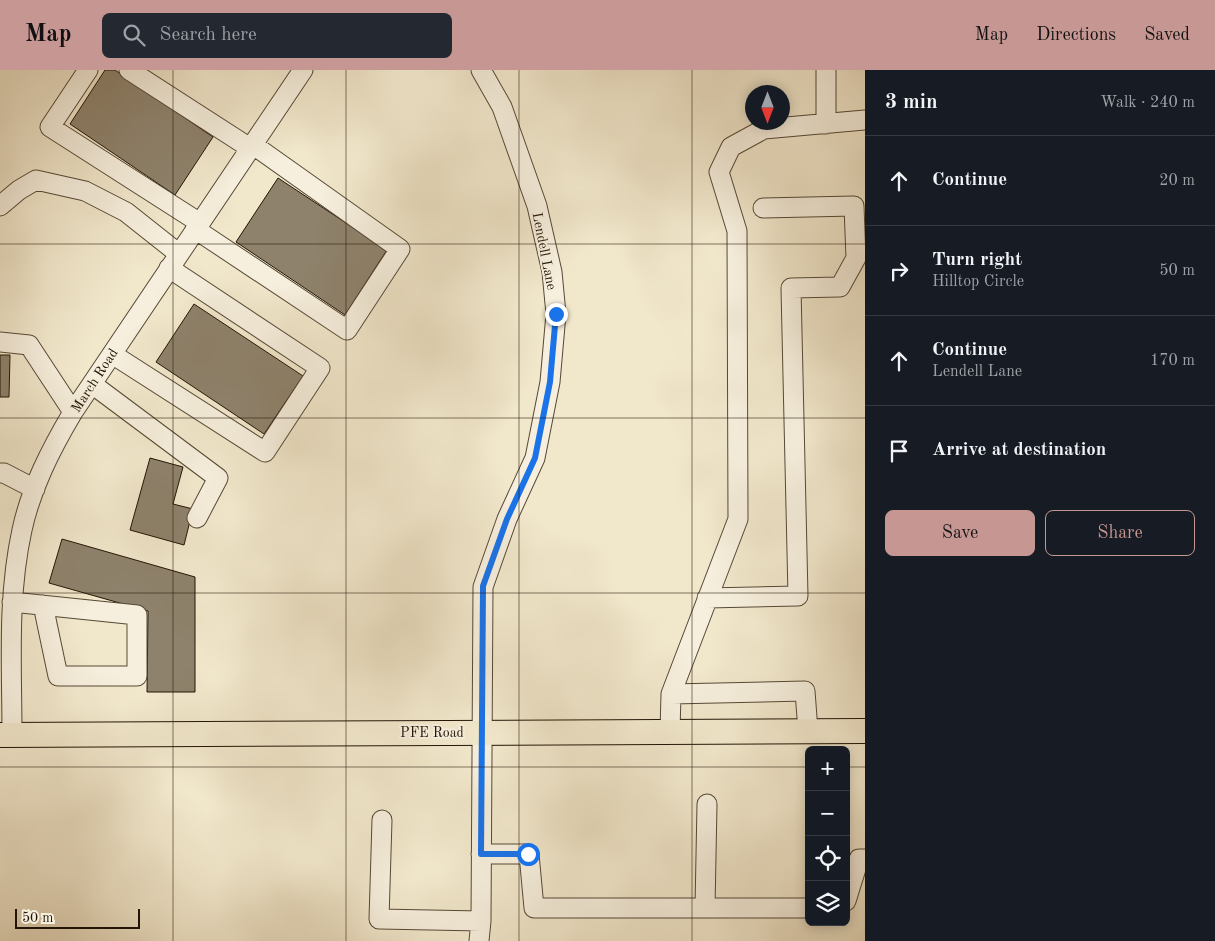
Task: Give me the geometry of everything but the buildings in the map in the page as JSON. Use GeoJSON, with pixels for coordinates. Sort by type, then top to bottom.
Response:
{"type":"FeatureCollection","features":[{"type":"Feature","properties":{"kind":"main road","name":"PFE Road"},"geometry":{"type":"LineString","coordinates":[[6,735],[865,731]]}},
{"type":"Feature","properties":{"kind":"street"},"geometry":{"type":"LineString","coordinates":[[88,70],[50,127],[198,226],[347,330],[400,249],[251,146],[130,70]]}},
{"type":"Feature","properties":{"kind":"street","name":"March Road"},"geometry":{"type":"LineString","coordinates":[[6,735],[8,593],[22,529],[35,489],[54,443],[303,70]]}},
{"type":"Feature","properties":{"kind":"street","name":"Lendell Lane"},"geometry":{"type":"LineString","coordinates":[[479,941],[481,921],[483,586],[507,519],[535,458],[550,382],[556,314],[552,272],[537,206],[502,107],[481,70]]}},
{"type":"Feature","properties":{"kind":"street"},"geometry":{"type":"LineString","coordinates":[[826,70],[826,124]]}},
{"type":"Feature","properties":{"kind":"street"},"geometry":{"type":"LineString","coordinates":[[670,731],[672,694],[738,519],[737,231],[719,172],[731,147],[764,129],[865,120]]}},
{"type":"Feature","properties":{"kind":"street"},"geometry":{"type":"LineString","coordinates":[[0,206],[19,190],[36,180],[85,191],[126,212],[174,261],[320,368],[265,452],[112,354]]}},
{"type":"Feature","properties":{"kind":"street"},"geometry":{"type":"LineString","coordinates":[[707,598],[798,596],[791,288],[840,287],[856,258],[854,206],[762,208]]}},
{"type":"Feature","properties":{"kind":"street"},"geometry":{"type":"LineString","coordinates":[[0,342],[29,345],[73,412]]}},
{"type":"Feature","properties":{"kind":"street"},"geometry":{"type":"LineString","coordinates":[[92,384],[218,478],[197,518]]}},
{"type":"Feature","properties":{"kind":"street"},"geometry":{"type":"LineString","coordinates":[[0,473],[4,473],[35,489]]}},
{"type":"Feature","properties":{"kind":"street"},"geometry":{"type":"LineString","coordinates":[[8,593],[43,606],[137,616],[137,676],[58,676],[43,606]]}},
{"type":"Feature","properties":{"kind":"street"},"geometry":{"type":"LineString","coordinates":[[672,694],[805,691],[808,731]]}},
{"type":"Feature","properties":{"kind":"street"},"geometry":{"type":"LineString","coordinates":[[705,908],[706,804]]}},
{"type":"Feature","properties":{"kind":"street"},"geometry":{"type":"LineString","coordinates":[[382,820],[379,919],[481,921]]}},
{"type":"Feature","properties":{"kind":"street"},"geometry":{"type":"LineString","coordinates":[[481,854],[528,854],[534,908],[805,908]]}},
{"type":"Feature","properties":{"kind":"street"},"geometry":{"type":"LineString","coordinates":[[850,889],[859,859],[865,859]]}},
{"type":"Feature","properties":{"kind":"route"},"geometry":{"type":"LineString","coordinates":[[528,854],[481,854],[483,586],[507,519],[535,458],[550,382],[556,314]]}}]}
